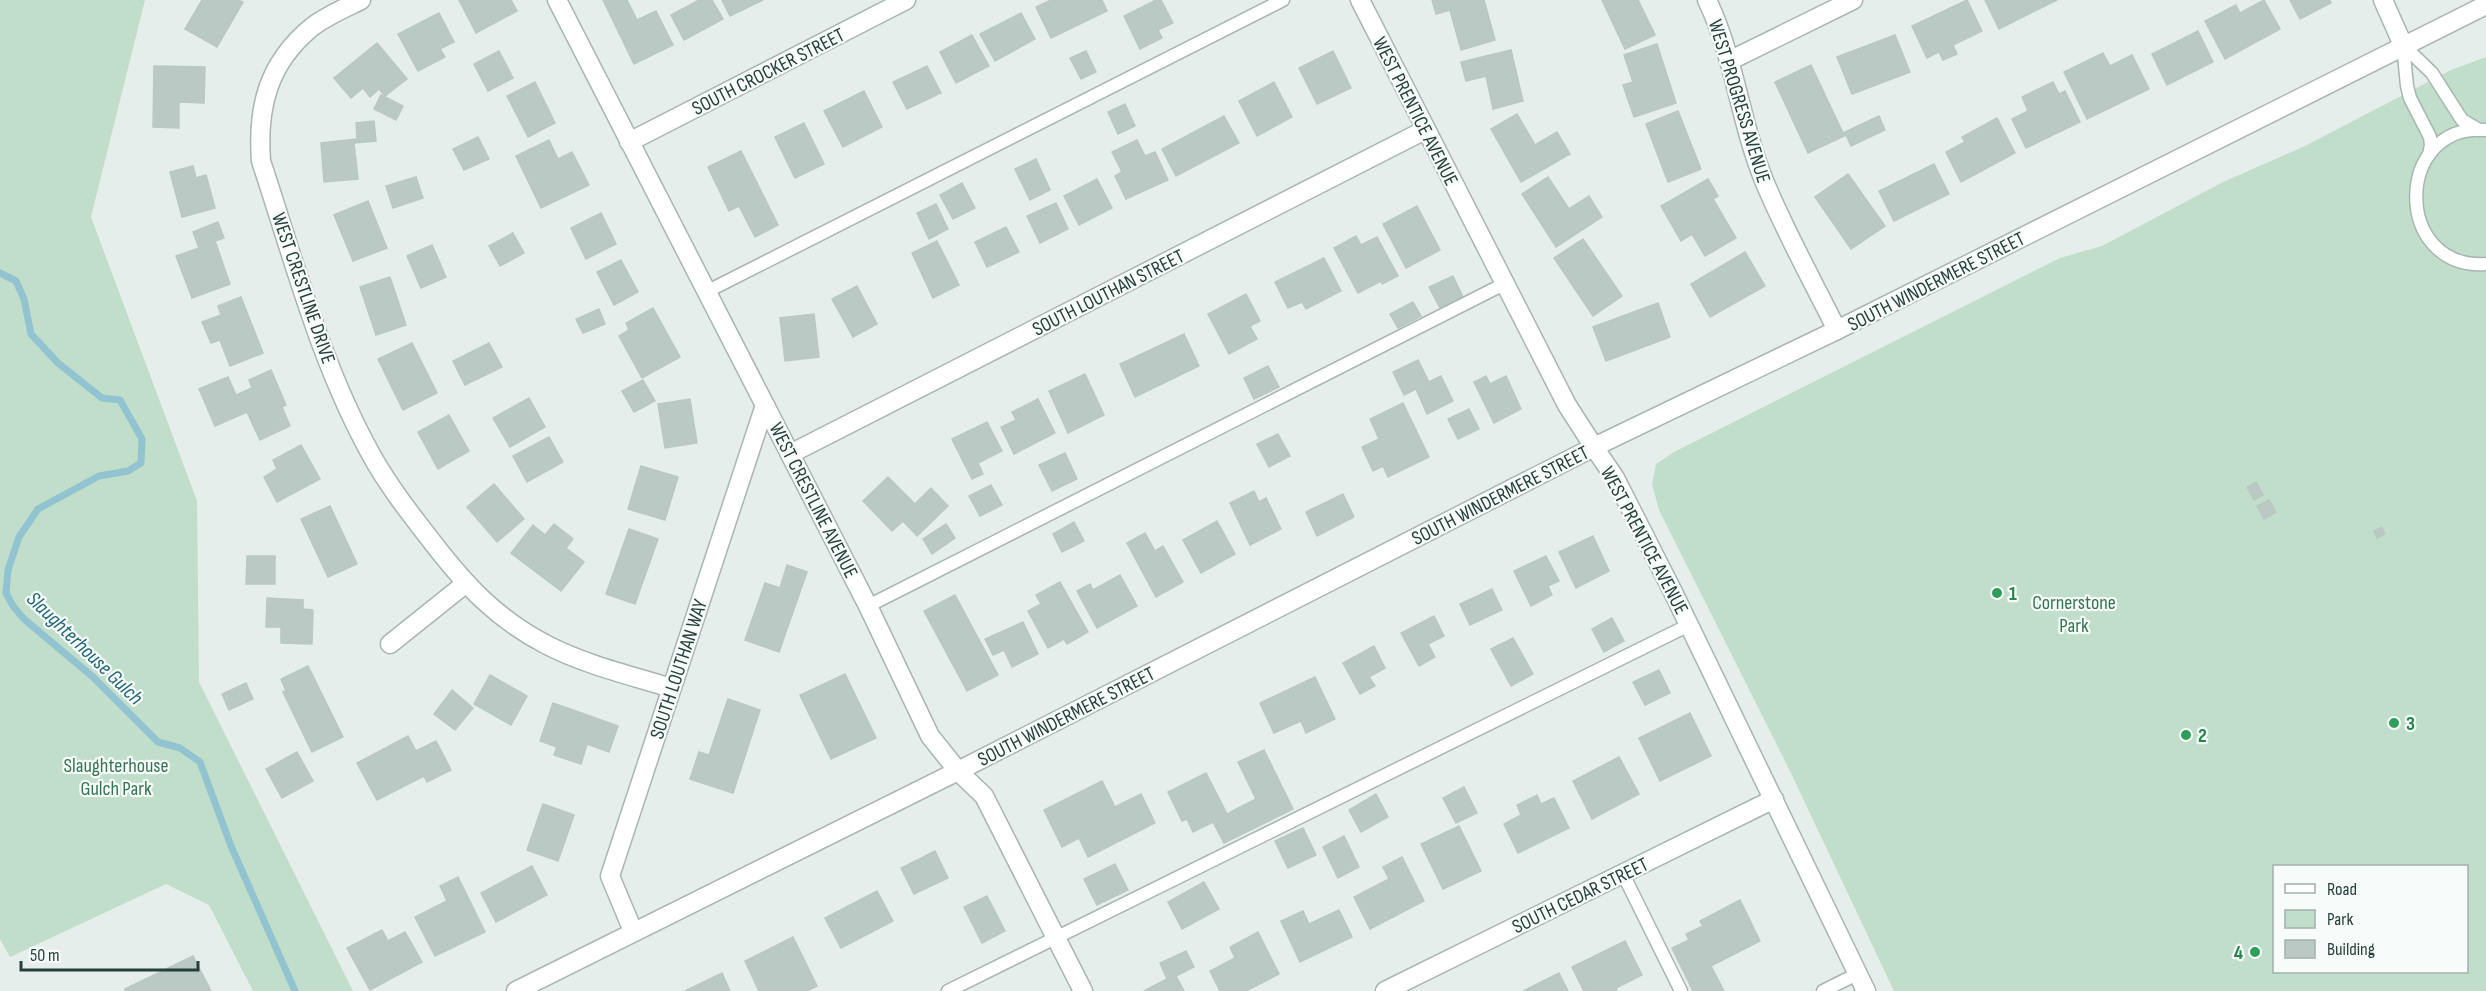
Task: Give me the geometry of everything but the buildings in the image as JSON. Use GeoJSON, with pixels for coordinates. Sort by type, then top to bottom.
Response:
{"type":"FeatureCollection","features":[{"type":"Feature","properties":{"kind":"street","name":"WEST CRESTLINE DRIVE"},"geometry":{"type":"LineString","coordinates":[[361,0],[312,27],[288,51],[272,77],[262,106],[259,132],[261,160],[327,358],[346,405],[373,458],[400,501],[465,584],[513,624],[547,645],[589,663],[671,688]]}},
{"type":"Feature","properties":{"kind":"street","name":"WEST CRESTLINE AVENUE"},"geometry":{"type":"LineString","coordinates":[[557,0],[868,606],[930,736],[958,771],[984,796],[1083,991]]}},
{"type":"Feature","properties":{"kind":"street","name":"SOUTH CROCKER STREET"},"geometry":{"type":"LineString","coordinates":[[629,142],[906,0]]}},
{"type":"Feature","properties":{"kind":"street","name":"WEST PRENTICE AVENUE"},"geometry":{"type":"LineString","coordinates":[[1360,0],[1567,405],[1615,478],[1689,625],[1866,991]]}},
{"type":"Feature","properties":{"kind":"street","name":"WEST PROGRESS AVENUE"},"geometry":{"type":"LineString","coordinates":[[1707,0],[1730,61],[1746,129],[1765,183],[1837,330]]}},
{"type":"Feature","properties":{"kind":"street"},"geometry":{"type":"LineString","coordinates":[[1730,61],[1852,0]]}},
{"type":"Feature","properties":{"kind":"street"},"geometry":{"type":"LineString","coordinates":[[2383,0],[2403,45]]}},
{"type":"Feature","properties":{"kind":"street","name":"SOUTH WINDERMERE STREET"},"geometry":{"type":"LineString","coordinates":[[516,991],[958,771],[1594,447],[1837,330],[2486,5]]}},
{"type":"Feature","properties":{"kind":"street","name":"SOUTH LOUTHAN STREET"},"geometry":{"type":"LineString","coordinates":[[790,454],[1425,130]]}},
{"type":"Feature","properties":{"kind":"street","name":"SOUTH LOUTHAN WAY"},"geometry":{"type":"LineString","coordinates":[[633,931],[610,876],[765,405]]}},
{"type":"Feature","properties":{"kind":"street"},"geometry":{"type":"LineString","coordinates":[[390,644],[465,584]]}},
{"type":"Feature","properties":{"kind":"street","name":"SOUTH CEDAR STREET"},"geometry":{"type":"LineString","coordinates":[[1385,991],[1774,799]]}},
{"type":"Feature","properties":{"kind":"lane"},"geometry":{"type":"LineString","coordinates":[[706,292],[1283,0]]}},
{"type":"Feature","properties":{"kind":"lane"},"geometry":{"type":"LineString","coordinates":[[2403,45],[2432,73],[2462,120],[2483,130]]}},
{"type":"Feature","properties":{"kind":"lane"},"geometry":{"type":"LineString","coordinates":[[2403,45],[2410,98],[2432,145],[2415,189],[2415,202],[2420,224],[2430,240],[2444,253],[2468,263],[2486,264]]}},
{"type":"Feature","properties":{"kind":"lane"},"geometry":{"type":"LineString","coordinates":[[2428,156],[2457,135],[2483,130]]}},
{"type":"Feature","properties":{"kind":"lane"},"geometry":{"type":"LineString","coordinates":[[868,606],[1504,284]]}},
{"type":"Feature","properties":{"kind":"lane"},"geometry":{"type":"LineString","coordinates":[[948,991],[1055,936],[1689,625]]}},
{"type":"Feature","properties":{"kind":"lane"},"geometry":{"type":"LineString","coordinates":[[1623,874],[1681,991]]}},
{"type":"Feature","properties":{"kind":"lane"},"geometry":{"type":"LineString","coordinates":[[1823,991],[1857,974]]}},
{"type":"Feature","properties":{"kind":"green space","name":"Slaughterhouse Gulch Park"},"geometry":{"type":"Polygon","coordinates":[[[0,0],[145,0],[91,217],[197,501],[199,682],[353,991],[253,991],[209,905],[166,884],[10,957],[0,939],[0,0]]]}},
{"type":"Feature","properties":{"kind":"green space","name":"Cornerstone Park"},"geometry":{"type":"Polygon","coordinates":[[[2486,57],[2486,991],[1894,991],[1789,769],[1659,510],[1652,484],[1656,464],[1674,452],[2060,258],[2102,246],[2223,182],[2303,147],[2451,70],[2486,57]]]}},
{"type":"Feature","properties":{"kind":"waterway","name":"Slaughterhouse Gulch"},"geometry":{"type":"LineString","coordinates":[[0,273],[16,281],[24,299],[31,334],[58,363],[102,398],[120,400],[142,439],[141,463],[128,471],[99,476],[38,509],[19,537],[8,570],[6,593],[24,619],[93,677],[158,742],[180,748],[200,762],[231,846],[295,991]]}},
{"type":"Feature","properties":{"kind":"place","name":"1"},"geometry":{"type":"Point","coordinates":[1997,593]}},
{"type":"Feature","properties":{"kind":"place","name":"3"},"geometry":{"type":"Point","coordinates":[2394,723]}},
{"type":"Feature","properties":{"kind":"place","name":"2"},"geometry":{"type":"Point","coordinates":[2186,735]}},
{"type":"Feature","properties":{"kind":"place","name":"4"},"geometry":{"type":"Point","coordinates":[2255,952]}}]}
